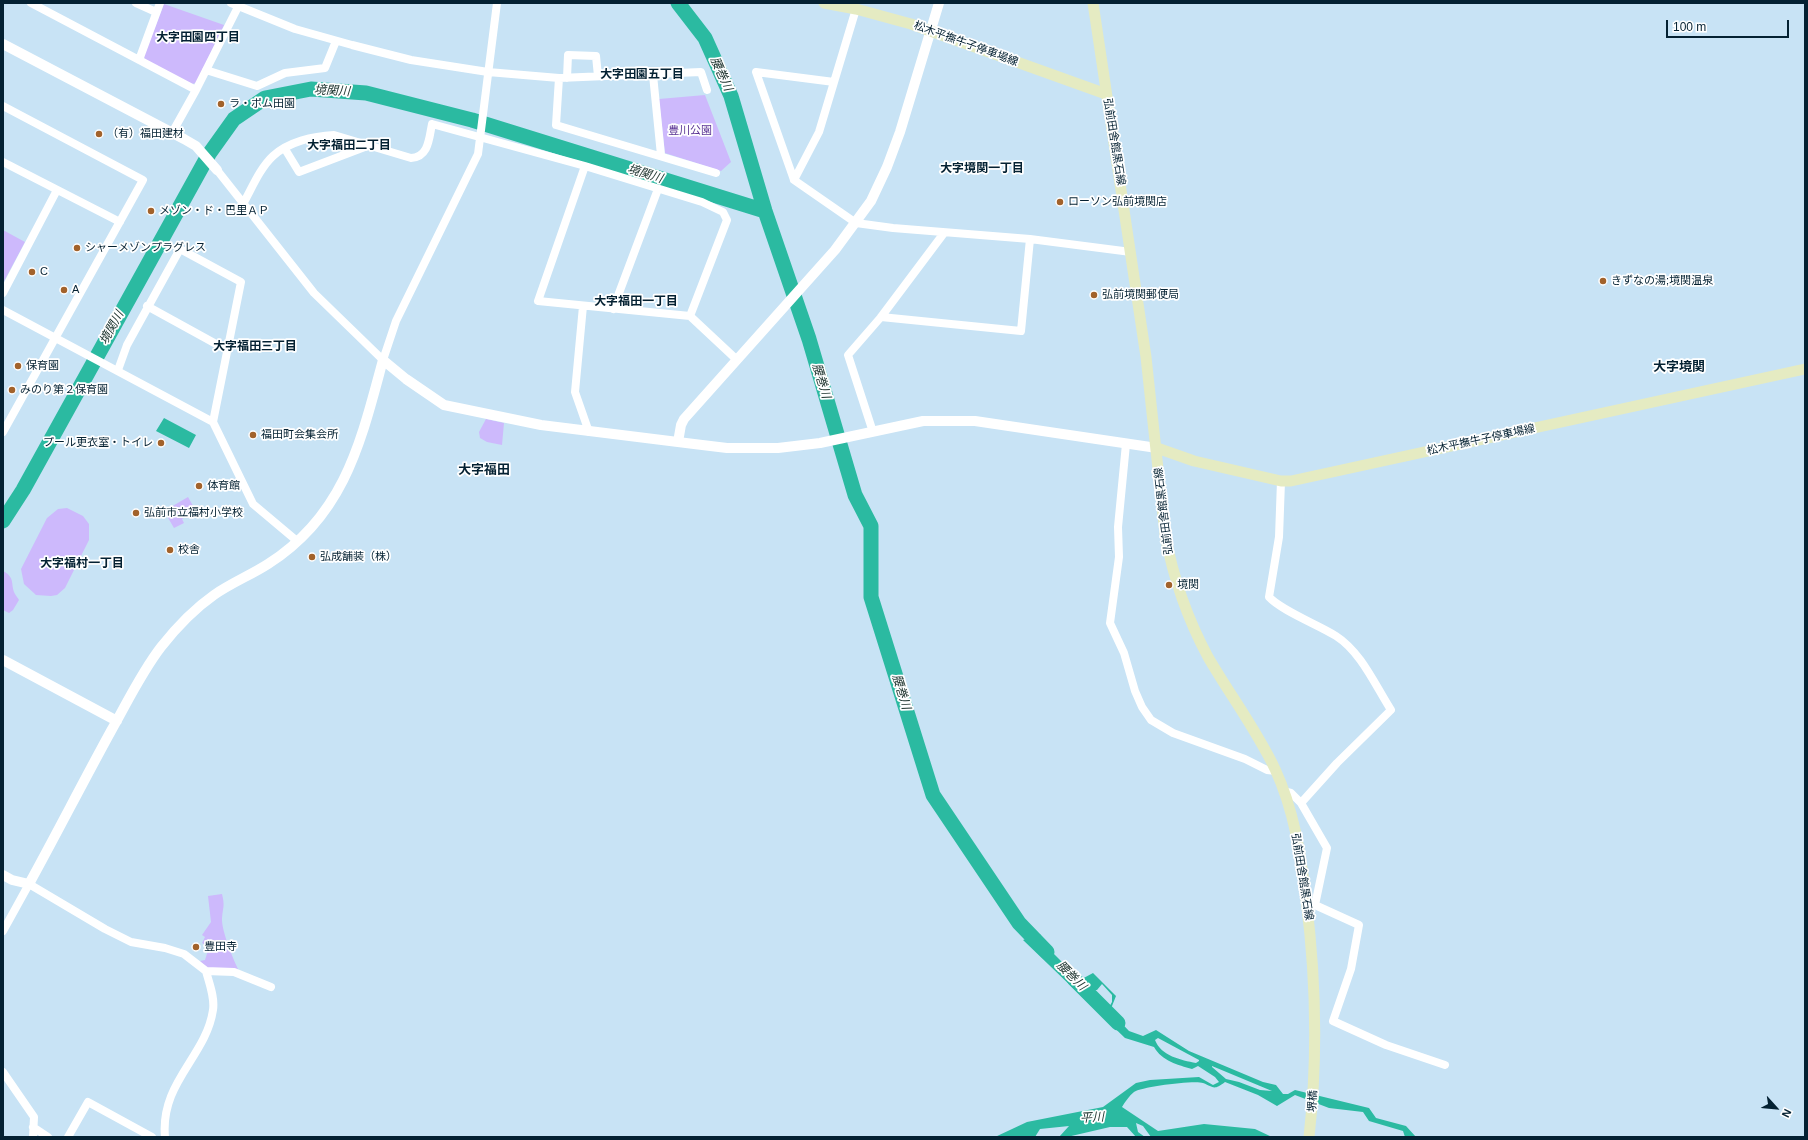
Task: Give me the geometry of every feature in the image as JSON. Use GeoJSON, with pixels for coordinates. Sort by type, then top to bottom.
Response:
{"type":"FeatureCollection","features":[{"type":"Feature","properties":{"kind":"main road","name":"松木平撫牛子停車場線"},"geometry":{"type":"LineString","coordinates":[[828,3],[856,9],[931,31],[987,53],[1106,94]]}},
{"type":"Feature","properties":{"kind":"main road","name":"弘前田舎館黒石線"},"geometry":{"type":"LineString","coordinates":[[1092,3],[1131,252],[1157,448],[1165,534],[1176,584],[1191,622],[1209,657],[1257,732],[1276,771],[1298,842],[1311,905],[1316,1014],[1315,1065]]}},
{"type":"Feature","properties":{"kind":"main road","name":"松木平撫牛子停車場線"},"geometry":{"type":"LineString","coordinates":[[1157,448],[1194,461],[1281,481],[1306,479],[1805,369]]}},
{"type":"Feature","properties":{"kind":"main road","name":"堺橋"},"geometry":{"type":"LineString","coordinates":[[1309,1137],[1315,1065]]}},
{"type":"Feature","properties":{"kind":"street"},"geometry":{"type":"LineString","coordinates":[[31,3],[196,90]]}},
{"type":"Feature","properties":{"kind":"street"},"geometry":{"type":"LineString","coordinates":[[136,3],[156,12]]}},
{"type":"Feature","properties":{"kind":"street"},"geometry":{"type":"LineString","coordinates":[[139,60],[160,3]]}},
{"type":"Feature","properties":{"kind":"street"},"geometry":{"type":"LineString","coordinates":[[3,931],[148,665],[170,636],[194,611],[214,595],[268,565],[297,541],[328,507],[345,479],[356,455],[383,360],[396,321],[478,154],[497,3]]}},
{"type":"Feature","properties":{"kind":"street"},"geometry":{"type":"LineString","coordinates":[[678,442],[681,425],[684,419],[809,279],[856,223],[871,201],[887,167],[900,132],[939,3]]}},
{"type":"Feature","properties":{"kind":"street"},"geometry":{"type":"LineString","coordinates":[[172,133],[196,90],[237,4],[295,28],[336,41],[410,60],[488,72],[563,78],[701,72],[707,90]]}},
{"type":"Feature","properties":{"kind":"street"},"geometry":{"type":"LineString","coordinates":[[794,180],[818,132],[856,9]]}},
{"type":"Feature","properties":{"kind":"street"},"geometry":{"type":"LineString","coordinates":[[206,70],[257,86],[286,73],[325,68],[336,41]]}},
{"type":"Feature","properties":{"kind":"street"},"geometry":{"type":"LineString","coordinates":[[3,44],[196,146],[217,170],[314,293],[383,360],[406,379],[444,405],[541,425],[727,448],[778,448],[820,443],[923,422],[955,420],[1157,448]]}},
{"type":"Feature","properties":{"kind":"street"},"geometry":{"type":"LineString","coordinates":[[598,76],[596,56],[568,55],[556,125],[716,172]]}},
{"type":"Feature","properties":{"kind":"street"},"geometry":{"type":"LineString","coordinates":[[834,82],[756,72],[794,180],[856,223],[944,233],[1030,239],[1131,252]]}},
{"type":"Feature","properties":{"kind":"street"},"geometry":{"type":"LineString","coordinates":[[653,74],[660,155]]}},
{"type":"Feature","properties":{"kind":"street"},"geometry":{"type":"LineString","coordinates":[[3,106],[144,180],[3,432]]}},
{"type":"Feature","properties":{"kind":"street"},"geometry":{"type":"LineString","coordinates":[[243,204],[262,171],[273,156],[298,142],[334,135],[411,158],[418,157],[423,154],[426,149],[432,124],[481,136],[585,166],[715,207],[723,212],[727,220],[690,316]]}},
{"type":"Feature","properties":{"kind":"street"},"geometry":{"type":"LineString","coordinates":[[285,149],[299,172],[370,145]]}},
{"type":"Feature","properties":{"kind":"street"},"geometry":{"type":"LineString","coordinates":[[3,162],[120,222]]}},
{"type":"Feature","properties":{"kind":"street"},"geometry":{"type":"LineString","coordinates":[[585,166],[538,301],[690,316],[736,359]]}},
{"type":"Feature","properties":{"kind":"street"},"geometry":{"type":"LineString","coordinates":[[614,309],[658,189]]}},
{"type":"Feature","properties":{"kind":"street"},"geometry":{"type":"LineString","coordinates":[[3,293],[57,190]]}},
{"type":"Feature","properties":{"kind":"street"},"geometry":{"type":"LineString","coordinates":[[873,432],[848,355],[881,317],[944,233]]}},
{"type":"Feature","properties":{"kind":"street"},"geometry":{"type":"LineString","coordinates":[[881,317],[1021,331],[1030,239]]}},
{"type":"Feature","properties":{"kind":"street"},"geometry":{"type":"LineString","coordinates":[[118,370],[127,345],[180,248],[241,282],[213,422]]}},
{"type":"Feature","properties":{"kind":"street"},"geometry":{"type":"LineString","coordinates":[[147,306],[227,350]]}},
{"type":"Feature","properties":{"kind":"street"},"geometry":{"type":"LineString","coordinates":[[583,306],[575,392],[589,432]]}},
{"type":"Feature","properties":{"kind":"street"},"geometry":{"type":"LineString","coordinates":[[3,310],[213,422],[253,504],[297,541]]}},
{"type":"Feature","properties":{"kind":"street"},"geometry":{"type":"LineString","coordinates":[[1126,444],[1118,527],[1119,557],[1110,623],[1124,653],[1139,702],[1151,720],[1173,733],[1245,759],[1267,770],[1276,771]]}},
{"type":"Feature","properties":{"kind":"street"},"geometry":{"type":"LineString","coordinates":[[1281,481],[1279,537],[1269,597],[1293,613],[1336,636],[1352,649],[1391,710],[1337,763],[1301,803]]}},
{"type":"Feature","properties":{"kind":"street"},"geometry":{"type":"LineString","coordinates":[[3,660],[117,721]]}},
{"type":"Feature","properties":{"kind":"street"},"geometry":{"type":"LineString","coordinates":[[1283,791],[1291,793],[1301,803],[1327,848],[1311,905],[1359,925],[1351,969],[1333,1021],[1386,1045],[1445,1065]]}},
{"type":"Feature","properties":{"kind":"street"},"geometry":{"type":"LineString","coordinates":[[3,875],[12,880],[29,884],[105,929],[131,942],[165,948],[184,954],[206,971],[234,972],[271,987]]}},
{"type":"Feature","properties":{"kind":"street"},"geometry":{"type":"LineString","coordinates":[[165,1137],[164,1119],[169,1098],[209,1027],[213,1009],[211,989],[206,971]]}},
{"type":"Feature","properties":{"kind":"street"},"geometry":{"type":"LineString","coordinates":[[3,1072],[34,1117],[33,1137]]}},
{"type":"Feature","properties":{"kind":"street"},"geometry":{"type":"LineString","coordinates":[[68,1137],[88,1102],[152,1137]]}},
{"type":"Feature","properties":{"kind":"street"},"geometry":{"type":"LineString","coordinates":[[33,1127],[48,1137]]}},
{"type":"Feature","properties":{"kind":"green space"},"geometry":{"type":"Polygon","coordinates":[[[164,4],[224,25],[196,83],[192,84],[145,61],[144,56],[164,4]]]}},
{"type":"Feature","properties":{"kind":"green space","name":"豊川公園"},"geometry":{"type":"Polygon","coordinates":[[[705,95],[731,162],[721,171],[665,153],[659,99],[705,95]]]}},
{"type":"Feature","properties":{"kind":"green space"},"geometry":{"type":"Polygon","coordinates":[[[3,230],[25,242],[3,283],[3,230]]]}},
{"type":"Feature","properties":{"kind":"green space"},"geometry":{"type":"Polygon","coordinates":[[[486,419],[504,423],[502,445],[487,442],[480,438],[479,432],[486,419]]]}},
{"type":"Feature","properties":{"kind":"green space"},"geometry":{"type":"Polygon","coordinates":[[[188,497],[196,511],[182,519],[184,523],[174,528],[164,511],[188,497]]]}},
{"type":"Feature","properties":{"kind":"green space"},"geometry":{"type":"Polygon","coordinates":[[[67,508],[83,516],[89,524],[89,540],[65,588],[57,595],[36,595],[24,584],[21,569],[47,518],[58,509],[67,508]]]}},
{"type":"Feature","properties":{"kind":"green space"},"geometry":{"type":"Polygon","coordinates":[[[3,571],[10,576],[15,595],[19,600],[13,610],[9,613],[3,610],[3,571]]]}},
{"type":"Feature","properties":{"kind":"green space"},"geometry":{"type":"Polygon","coordinates":[[[222,894],[224,904],[222,923],[231,953],[239,971],[206,968],[200,961],[205,960],[209,947],[202,943],[205,937],[202,935],[211,922],[208,896],[222,894]]]}},
{"type":"Feature","properties":{"kind":"water"},"geometry":{"type":"Polygon","coordinates":[[[164,418],[196,435],[189,448],[156,431],[164,418]]]}},
{"type":"Feature","properties":{"kind":"water","name":"平川"},"geometry":{"type":"Polygon","coordinates":[[[1040,934],[1045,945],[1080,980],[1093,973],[1116,996],[1110,1011],[1129,1031],[1143,1036],[1156,1030],[1189,1051],[1263,1082],[1276,1085],[1283,1094],[1288,1094],[1295,1090],[1369,1108],[1376,1118],[1406,1126],[1416,1137],[1405,1137],[1403,1131],[1369,1121],[1363,1112],[1329,1108],[1295,1095],[1277,1106],[1258,1095],[1225,1082],[1218,1087],[1212,1087],[1198,1082],[1179,1083],[1139,1090],[1134,1092],[1129,1097],[1122,1107],[1158,1131],[1204,1124],[1255,1129],[1272,1137],[1151,1137],[1143,1126],[1136,1123],[1138,1132],[1145,1137],[1136,1137],[1127,1127],[1110,1127],[1067,1137],[1059,1137],[1069,1126],[1040,1129],[1035,1137],[995,1137],[1027,1122],[1103,1107],[1136,1083],[1150,1080],[1199,1077],[1213,1085],[1219,1082],[1215,1077],[1198,1066],[1192,1069],[1176,1064],[1161,1056],[1154,1047],[1125,1038],[1023,940],[1040,934]],[[1102,984],[1097,990],[1089,990],[1088,997],[1101,1009],[1108,1009],[1112,1002],[1112,995],[1102,984]],[[1158,1038],[1155,1040],[1167,1054],[1196,1063],[1199,1061],[1158,1038]],[[1212,1066],[1226,1079],[1260,1090],[1272,1091],[1212,1066]]]}},
{"type":"Feature","properties":{"kind":"waterway","name":"腰巻川"},"geometry":{"type":"LineString","coordinates":[[678,3],[705,38],[731,96],[765,211],[809,339],[855,495],[871,526],[871,597],[933,795],[1019,923],[1047,952]]}},
{"type":"Feature","properties":{"kind":"waterway","name":"境関川"},"geometry":{"type":"LineString","coordinates":[[3,521],[23,490],[209,154],[234,119],[265,98],[311,89],[366,93],[472,120],[765,211]]}},
{"type":"Feature","properties":{"kind":"waterway","name":"腰巻川"},"geometry":{"type":"LineString","coordinates":[[1074,979],[1118,1023]]}},
{"type":"Feature","properties":{"kind":"place","name":"ラ・ポム田園"},"geometry":{"type":"Point","coordinates":[221,104]}},
{"type":"Feature","properties":{"kind":"place","name":"（有）福田建材"},"geometry":{"type":"Point","coordinates":[99,134]}},
{"type":"Feature","properties":{"kind":"place","name":"ローソン弘前境関店"},"geometry":{"type":"Point","coordinates":[1060,202]}},
{"type":"Feature","properties":{"kind":"place","name":"メゾン・ド・巴里ＡＰ"},"geometry":{"type":"Point","coordinates":[151,211]}},
{"type":"Feature","properties":{"kind":"place","name":"シャーメゾンプラグレス"},"geometry":{"type":"Point","coordinates":[77,248]}},
{"type":"Feature","properties":{"kind":"place","name":"C"},"geometry":{"type":"Point","coordinates":[32,272]}},
{"type":"Feature","properties":{"kind":"place","name":"きずなの湯;境関温泉"},"geometry":{"type":"Point","coordinates":[1603,281]}},
{"type":"Feature","properties":{"kind":"place","name":"A"},"geometry":{"type":"Point","coordinates":[64,290]}},
{"type":"Feature","properties":{"kind":"place","name":"弘前境関郵便局"},"geometry":{"type":"Point","coordinates":[1094,295]}},
{"type":"Feature","properties":{"kind":"place","name":"保育園"},"geometry":{"type":"Point","coordinates":[18,366]}},
{"type":"Feature","properties":{"kind":"place","name":"みのり第２保育園"},"geometry":{"type":"Point","coordinates":[12,390]}},
{"type":"Feature","properties":{"kind":"place","name":"福田町会集会所"},"geometry":{"type":"Point","coordinates":[253,435]}},
{"type":"Feature","properties":{"kind":"place","name":"プール更衣室・トイレ"},"geometry":{"type":"Point","coordinates":[161,443]}},
{"type":"Feature","properties":{"kind":"place","name":"体育館"},"geometry":{"type":"Point","coordinates":[199,486]}},
{"type":"Feature","properties":{"kind":"place","name":"弘前市立福村小学校"},"geometry":{"type":"Point","coordinates":[136,513]}},
{"type":"Feature","properties":{"kind":"place","name":"校舎"},"geometry":{"type":"Point","coordinates":[170,550]}},
{"type":"Feature","properties":{"kind":"place","name":"弘成舗装（株）"},"geometry":{"type":"Point","coordinates":[312,557]}},
{"type":"Feature","properties":{"kind":"place","name":"境関"},"geometry":{"type":"Point","coordinates":[1169,585]}},
{"type":"Feature","properties":{"kind":"place","name":"豊田寺"},"geometry":{"type":"Point","coordinates":[196,947]}},
{"type":"Feature","properties":{"kind":"district","name":"大字田園四丁目"},"geometry":{"type":"Point","coordinates":[198,38]}},
{"type":"Feature","properties":{"kind":"district","name":"大字田園五丁目"},"geometry":{"type":"Point","coordinates":[642,75]}},
{"type":"Feature","properties":{"kind":"district","name":"大字福田二丁目"},"geometry":{"type":"Point","coordinates":[349,146]}},
{"type":"Feature","properties":{"kind":"district","name":"大字境関一丁目"},"geometry":{"type":"Point","coordinates":[982,169]}},
{"type":"Feature","properties":{"kind":"district","name":"大字福田一丁目"},"geometry":{"type":"Point","coordinates":[636,302]}},
{"type":"Feature","properties":{"kind":"district","name":"大字福田三丁目"},"geometry":{"type":"Point","coordinates":[255,347]}},
{"type":"Feature","properties":{"kind":"district","name":"大字境関"},"geometry":{"type":"Point","coordinates":[1679,367]}},
{"type":"Feature","properties":{"kind":"district","name":"大字福田"},"geometry":{"type":"Point","coordinates":[484,470]}},
{"type":"Feature","properties":{"kind":"district","name":"大字福村一丁目"},"geometry":{"type":"Point","coordinates":[82,564]}}]}
